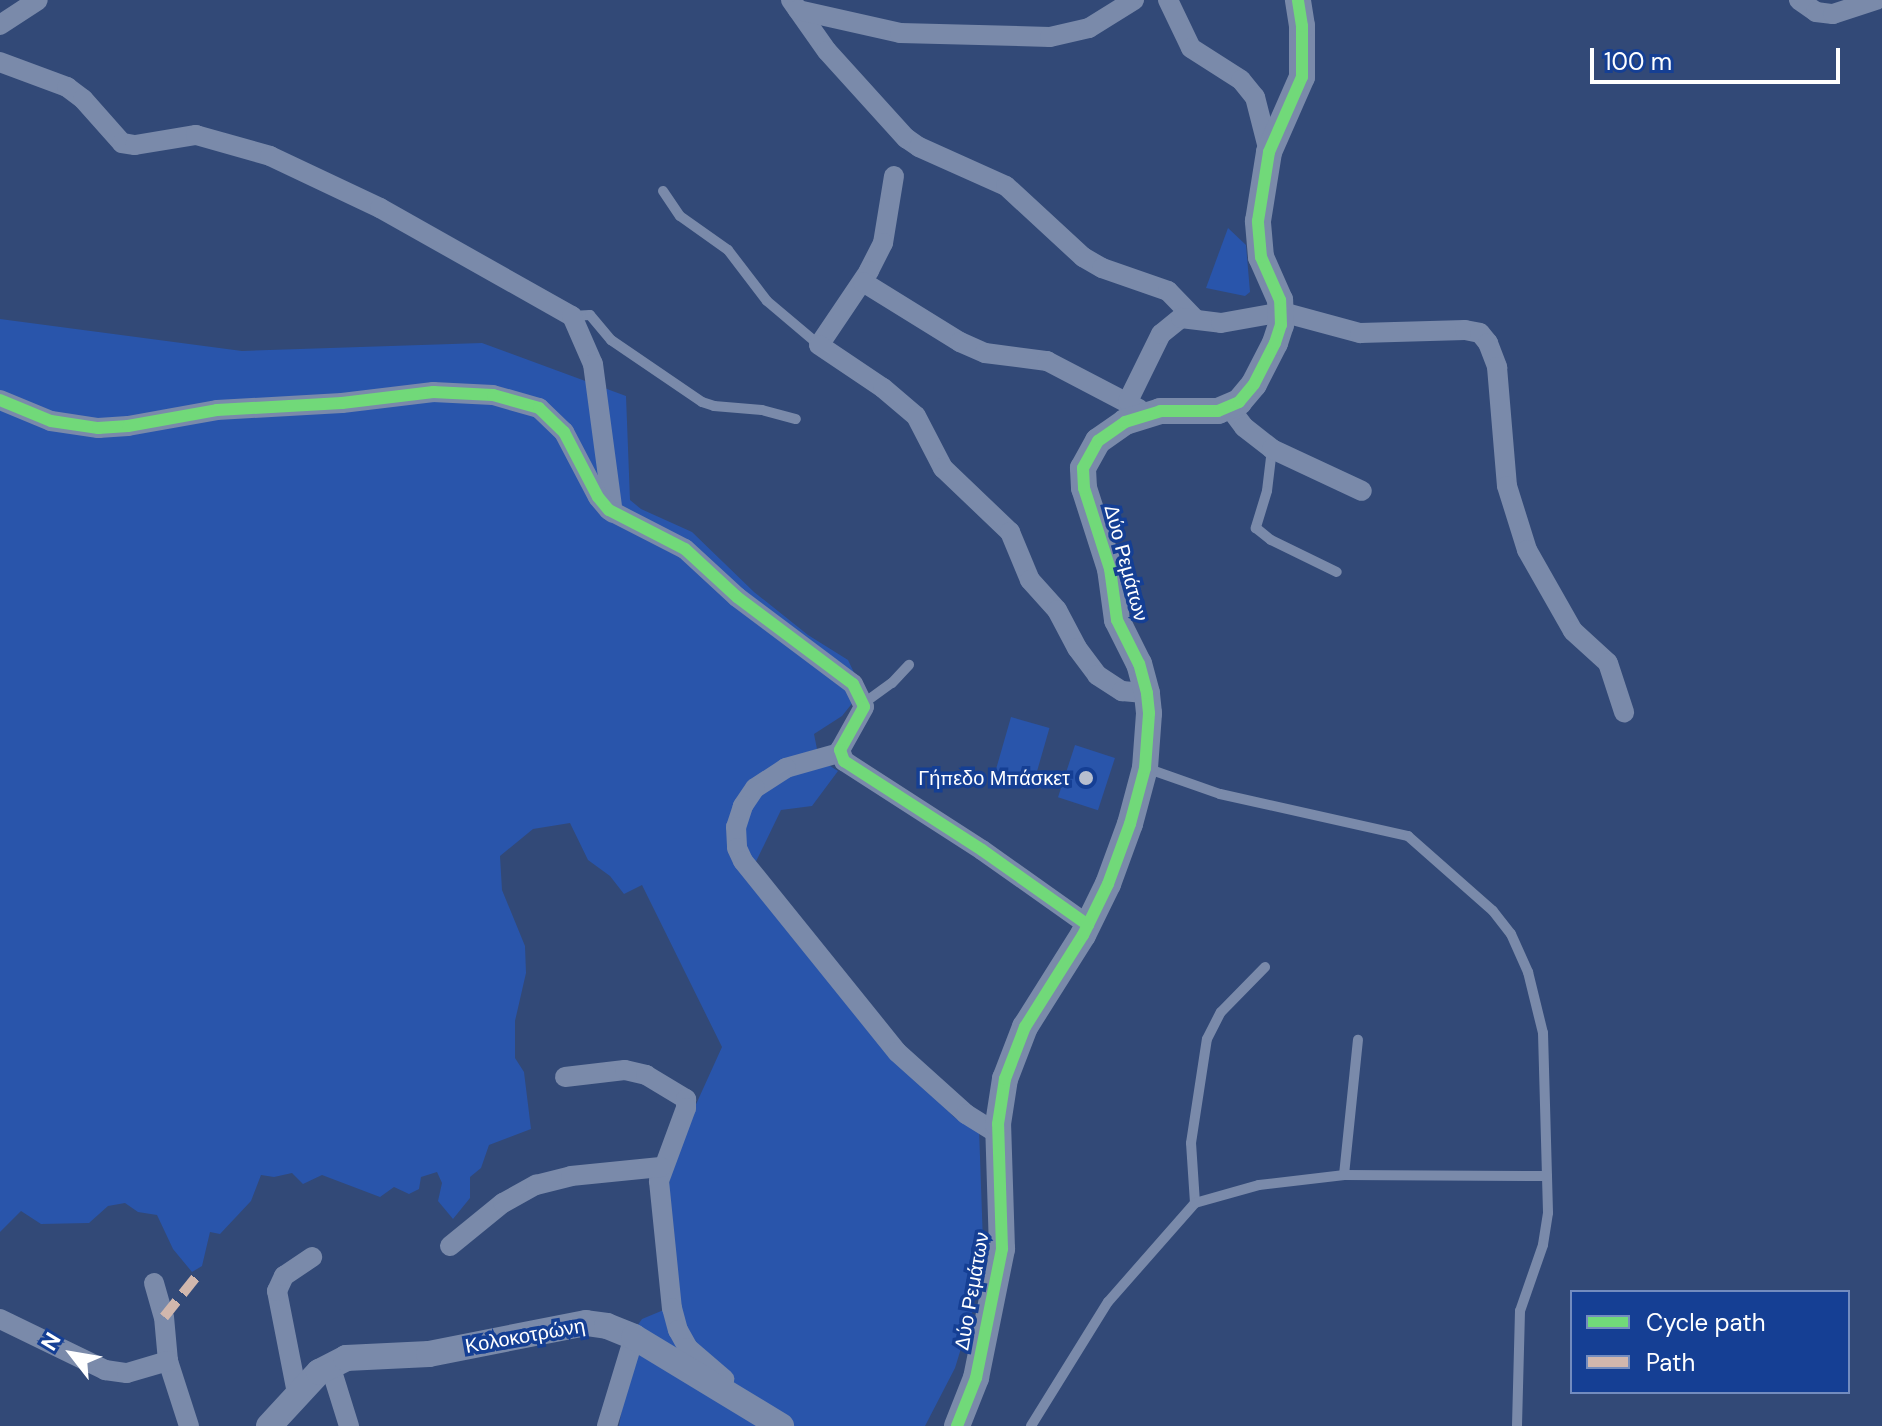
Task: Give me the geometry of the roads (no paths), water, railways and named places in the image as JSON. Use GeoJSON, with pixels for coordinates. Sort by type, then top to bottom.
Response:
{"type":"FeatureCollection","features":[{"type":"Feature","properties":{"kind":"street"},"geometry":{"type":"LineString","coordinates":[[0,25],[38,0]]}},
{"type":"Feature","properties":{"kind":"street"},"geometry":{"type":"LineString","coordinates":[[795,5],[900,33],[1050,37],[1089,28],[1134,0]]}},
{"type":"Feature","properties":{"kind":"street"},"geometry":{"type":"LineString","coordinates":[[1168,0],[1191,48],[1241,80],[1255,97],[1269,152]]}},
{"type":"Feature","properties":{"kind":"street"},"geometry":{"type":"LineString","coordinates":[[1298,0],[1302,26],[1302,77],[1269,152],[1258,239],[1282,312],[1278,337],[1254,384],[1244,398],[1229,407],[1244,427],[1272,449],[1362,491]]}},
{"type":"Feature","properties":{"kind":"street"},"geometry":{"type":"LineString","coordinates":[[1799,0],[1816,12],[1833,14],[1876,0]]}},
{"type":"Feature","properties":{"kind":"street"},"geometry":{"type":"LineString","coordinates":[[795,5],[845,72],[906,138],[1013,191],[1083,257],[1102,268],[1168,291],[1195,319]]}},
{"type":"Feature","properties":{"kind":"street"},"geometry":{"type":"LineString","coordinates":[[0,62],[67,87],[83,99],[122,143],[135,145],[196,135],[270,156],[380,208],[572,316],[593,364],[613,513]]}},
{"type":"Feature","properties":{"kind":"street"},"geometry":{"type":"LineString","coordinates":[[894,176],[883,243],[863,282],[819,345],[883,388],[916,416],[943,468],[1010,532],[1030,580],[1057,610],[1077,648],[1097,675],[1122,691],[1147,693]]}},
{"type":"Feature","properties":{"kind":"street"},"geometry":{"type":"LineString","coordinates":[[863,282],[977,350],[1047,361],[1137,408],[1161,334],[1174,320],[1221,323],[1282,312],[1360,333],[1465,330],[1485,337],[1497,367],[1507,486],[1527,550],[1573,631],[1608,663],[1624,712]]}},
{"type":"Feature","properties":{"kind":"street"},"geometry":{"type":"LineString","coordinates":[[0,400],[51,421],[98,428],[128,426],[217,410],[342,403],[433,392],[522,401],[539,408],[564,432],[598,497],[613,513],[685,549],[703,562],[737,597],[838,669],[857,689],[864,703],[859,719],[839,753],[786,768],[755,788],[743,806],[736,827],[737,848],[743,861],[897,1052],[966,1114],[998,1134]]}},
{"type":"Feature","properties":{"kind":"street","name":"Δύο Ρεμάτων"},"geometry":{"type":"LineString","coordinates":[[957,1426],[976,1378],[1001,1259],[1003,1203],[998,1134],[1002,1091],[1019,1040],[1088,925],[1120,853],[1145,768],[1149,713],[1147,693],[1139,664],[1117,620],[1110,569],[1082,475],[1085,462],[1098,441],[1137,408],[1212,412],[1229,407]]}},
{"type":"Feature","properties":{"kind":"street"},"geometry":{"type":"LineString","coordinates":[[839,753],[844,761],[982,850],[1088,925]]}},
{"type":"Feature","properties":{"kind":"street"},"geometry":{"type":"LineString","coordinates":[[565,1077],[625,1070],[646,1075],[681,1093],[686,1108],[661,1167],[662,1224],[672,1308],[682,1339],[709,1368],[784,1415],[792,1426]]}},
{"type":"Feature","properties":{"kind":"street"},"geometry":{"type":"LineString","coordinates":[[450,1246],[503,1203],[536,1185],[571,1176],[661,1167]]}},
{"type":"Feature","properties":{"kind":"street"},"geometry":{"type":"LineString","coordinates":[[297,1393],[277,1291],[284,1276],[312,1257]]}},
{"type":"Feature","properties":{"kind":"street"},"geometry":{"type":"LineString","coordinates":[[154,1283],[164,1317],[168,1361],[189,1426]]}},
{"type":"Feature","properties":{"kind":"street"},"geometry":{"type":"LineString","coordinates":[[0,1319],[105,1370],[127,1373],[168,1361]]}},
{"type":"Feature","properties":{"kind":"street","name":"Κολοκοτρώνη"},"geometry":{"type":"LineString","coordinates":[[269,1426],[297,1393],[330,1365],[346,1358],[429,1354],[576,1324],[601,1324],[634,1337],[781,1426]]}},
{"type":"Feature","properties":{"kind":"street"},"geometry":{"type":"LineString","coordinates":[[607,1426],[634,1337]]}},
{"type":"Feature","properties":{"kind":"street"},"geometry":{"type":"LineString","coordinates":[[330,1365],[349,1426]]}},
{"type":"Feature","properties":{"kind":"lane"},"geometry":{"type":"LineString","coordinates":[[663,191],[680,216],[728,250],[767,301],[819,345]]}},
{"type":"Feature","properties":{"kind":"lane"},"geometry":{"type":"LineString","coordinates":[[572,316],[590,315],[611,340],[702,402],[727,408],[762,410],[796,419]]}},
{"type":"Feature","properties":{"kind":"lane"},"geometry":{"type":"LineString","coordinates":[[1272,449],[1267,491],[1256,528],[1271,540],[1337,572]]}},
{"type":"Feature","properties":{"kind":"lane"},"geometry":{"type":"LineString","coordinates":[[864,703],[882,692],[909,665]]}},
{"type":"Feature","properties":{"kind":"lane"},"geometry":{"type":"LineString","coordinates":[[1145,768],[1220,794],[1408,836],[1493,911],[1511,934],[1528,972],[1543,1033],[1548,1213],[1543,1245],[1520,1311],[1517,1426]]}},
{"type":"Feature","properties":{"kind":"lane"},"geometry":{"type":"LineString","coordinates":[[1195,1203],[1191,1143],[1207,1039],[1221,1012],[1265,967]]}},
{"type":"Feature","properties":{"kind":"lane"},"geometry":{"type":"LineString","coordinates":[[1344,1175],[1358,1040]]}},
{"type":"Feature","properties":{"kind":"lane"},"geometry":{"type":"LineString","coordinates":[[1031,1426],[1108,1302],[1195,1203],[1259,1185],[1344,1175],[1547,1176]]}},
{"type":"Feature","properties":{"kind":"place","name":"Γήπεδο Μπάσκετ"},"geometry":{"type":"Point","coordinates":[1086,778]}}]}
